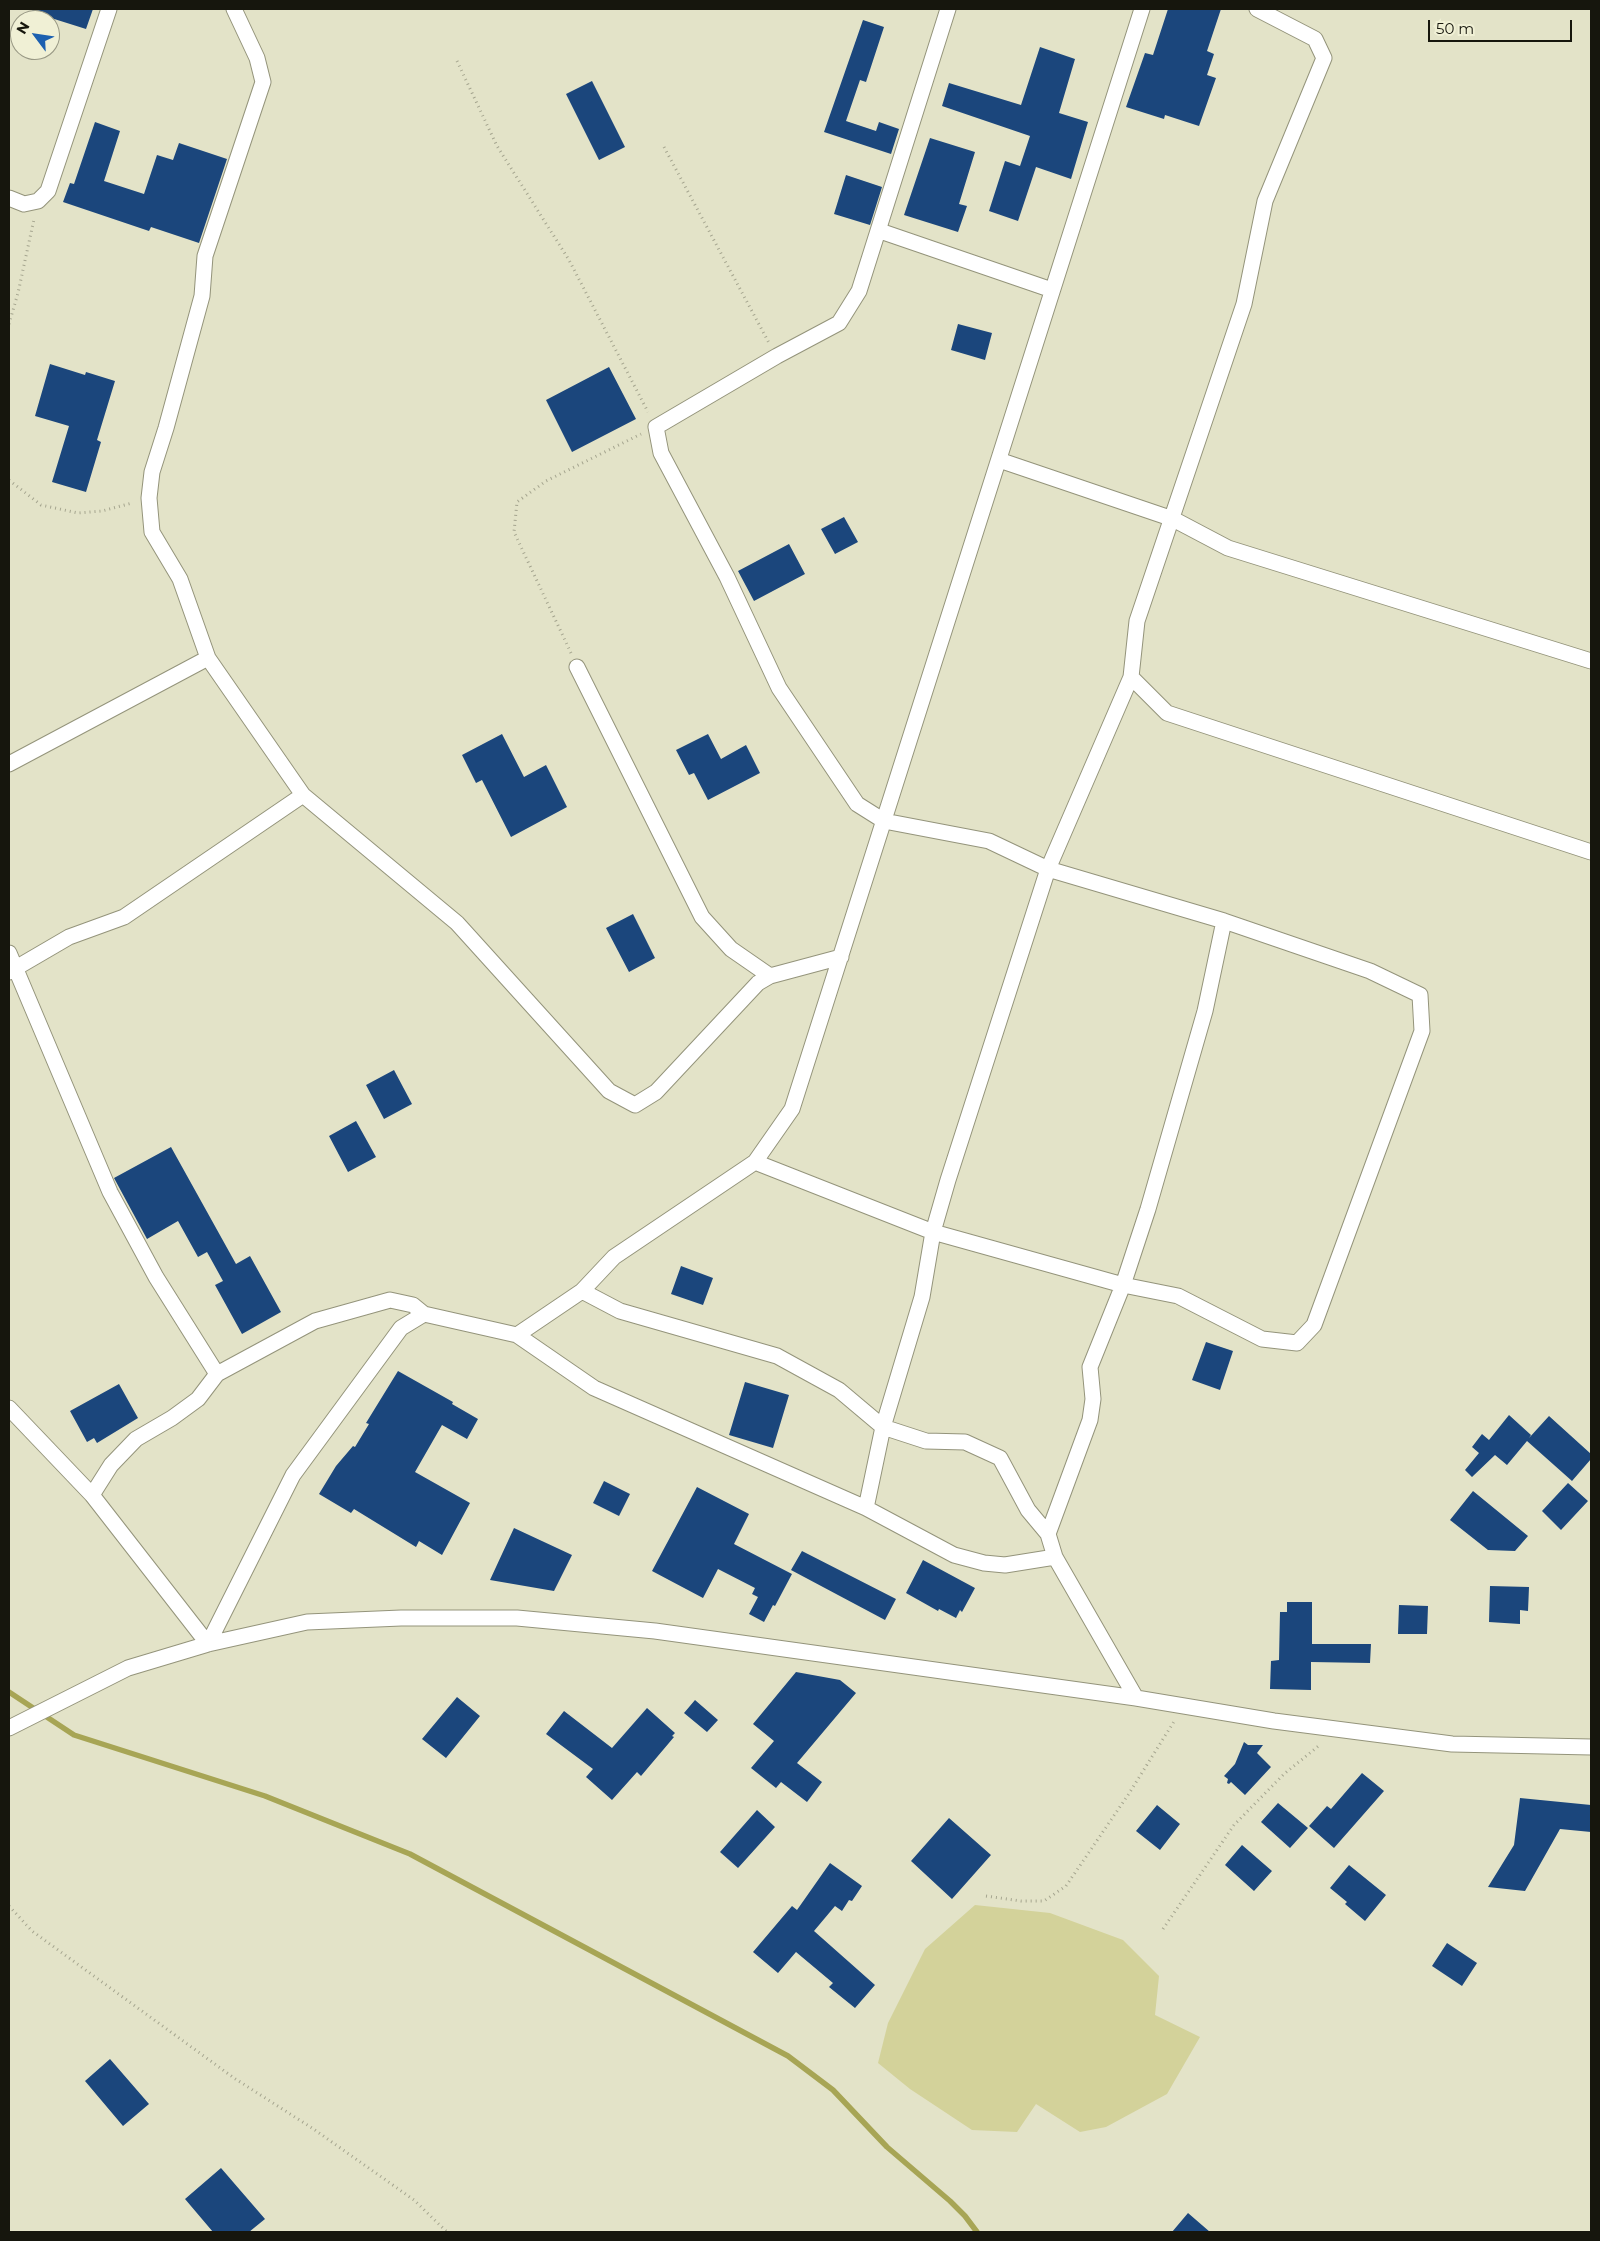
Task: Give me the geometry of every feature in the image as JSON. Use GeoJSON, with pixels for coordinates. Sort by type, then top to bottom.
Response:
{"type":"FeatureCollection","features":[{"type":"Feature","properties":{"kind":"street"},"geometry":{"type":"LineString","coordinates":[[9,198],[24,204],[38,201],[48,191],[109,9]]}},
{"type":"Feature","properties":{"kind":"street"},"geometry":{"type":"LineString","coordinates":[[234,9],[257,58],[263,82],[205,256],[202,296],[152,472],[149,498],[152,532],[180,579],[208,658],[303,795],[457,924],[609,1091],[635,1105],[656,1092],[758,983],[770,976],[841,957]]}},
{"type":"Feature","properties":{"kind":"street"},"geometry":{"type":"LineString","coordinates":[[755,1162],[933,1232],[1123,1285],[1178,1296],[1262,1339],[1297,1343],[1314,1325],[1422,1031],[1420,995],[1370,971],[1224,921],[1048,869],[989,841],[884,821],[857,804],[779,688],[727,577],[661,453],[656,427],[777,356],[839,323],[859,291],[880,231],[948,9]]}},
{"type":"Feature","properties":{"kind":"street"},"geometry":{"type":"LineString","coordinates":[[517,1335],[582,1291],[614,1257],[755,1162],[792,1109],[1142,9]]}},
{"type":"Feature","properties":{"kind":"street"},"geometry":{"type":"LineString","coordinates":[[866,1508],[883,1428],[922,1297],[933,1232],[948,1180],[1048,869],[1131,677],[1137,622],[1244,304],[1265,201],[1324,58],[1315,39],[1257,9]]}},
{"type":"Feature","properties":{"kind":"street"},"geometry":{"type":"LineString","coordinates":[[880,231],[1052,290]]}},
{"type":"Feature","properties":{"kind":"street"},"geometry":{"type":"LineString","coordinates":[[999,460],[1173,519],[1228,548],[1591,661]]}},
{"type":"Feature","properties":{"kind":"street"},"geometry":{"type":"LineString","coordinates":[[9,764],[208,658]]}},
{"type":"Feature","properties":{"kind":"street"},"geometry":{"type":"LineString","coordinates":[[577,667],[702,917],[730,949],[770,976]]}},
{"type":"Feature","properties":{"kind":"street"},"geometry":{"type":"LineString","coordinates":[[1131,677],[1167,714],[1591,852]]}},
{"type":"Feature","properties":{"kind":"street"},"geometry":{"type":"LineString","coordinates":[[13,970],[69,937],[124,917],[303,795]]}},
{"type":"Feature","properties":{"kind":"street"},"geometry":{"type":"LineString","coordinates":[[1048,1534],[1090,1420],[1093,1399],[1090,1368],[1123,1285],[1148,1209],[1202,1020],[1224,921]]}},
{"type":"Feature","properties":{"kind":"street"},"geometry":{"type":"LineString","coordinates":[[9,953],[13,970],[110,1192],[156,1277],[217,1374]]}},
{"type":"Feature","properties":{"kind":"street"},"geometry":{"type":"LineString","coordinates":[[582,1291],[620,1311],[777,1356],[839,1390],[883,1428],[926,1441],[965,1442],[1000,1458],[1028,1510],[1048,1534],[1055,1557],[1136,1698]]}},
{"type":"Feature","properties":{"kind":"street"},"geometry":{"type":"LineString","coordinates":[[92,1496],[111,1466],[136,1439],[172,1418],[198,1399],[217,1374],[316,1321],[390,1300],[414,1305],[424,1314],[517,1335],[594,1388],[866,1508],[954,1555],[984,1563],[1005,1565],[1055,1557]]}},
{"type":"Feature","properties":{"kind":"street"},"geometry":{"type":"LineString","coordinates":[[208,1644],[293,1475],[401,1328],[424,1314]]}},
{"type":"Feature","properties":{"kind":"street"},"geometry":{"type":"LineString","coordinates":[[9,1408],[92,1496],[208,1644]]}},
{"type":"Feature","properties":{"kind":"street"},"geometry":{"type":"LineString","coordinates":[[9,1728],[128,1668],[208,1644],[307,1622],[401,1618],[517,1618],[656,1631],[1452,1744],[1591,1747]]}},
{"type":"Feature","properties":{"kind":"path"},"geometry":{"type":"LineString","coordinates":[[457,61],[497,146],[570,260],[656,427],[546,481],[517,502],[514,532],[577,667]]}},
{"type":"Feature","properties":{"kind":"path"},"geometry":{"type":"LineString","coordinates":[[664,146],[777,356]]}},
{"type":"Feature","properties":{"kind":"path"},"geometry":{"type":"LineString","coordinates":[[9,324],[38,201]]}},
{"type":"Feature","properties":{"kind":"path"},"geometry":{"type":"LineString","coordinates":[[9,480],[41,505],[78,513],[102,511],[149,498]]}},
{"type":"Feature","properties":{"kind":"path"},"geometry":{"type":"LineString","coordinates":[[986,1896],[1021,1901],[1044,1901],[1066,1886],[1128,1795],[1183,1707]]}},
{"type":"Feature","properties":{"kind":"path"},"geometry":{"type":"LineString","coordinates":[[1163,1929],[1234,1825],[1284,1774],[1339,1729]]}},
{"type":"Feature","properties":{"kind":"path"},"geometry":{"type":"LineString","coordinates":[[9,1906],[32,1931],[218,2066],[312,2128],[414,2200],[447,2232]]}},
{"type":"Feature","properties":{"kind":"shaded area"},"geometry":{"type":"Polygon","coordinates":[[[975,1905],[1050,1913],[1123,1940],[1159,1976],[1155,2015],[1200,2037],[1167,2094],[1106,2127],[1080,2132],[1036,2104],[1017,2132],[972,2130],[910,2089],[878,2063],[888,2023],[925,1949],[975,1905]]]}},
{"type":"Feature","properties":{"kind":"building"},"geometry":{"type":"Polygon","coordinates":[[[93,9],[86,29],[60,21],[60,10],[33,10],[93,9]]]}},
{"type":"Feature","properties":{"kind":"building"},"geometry":{"type":"Polygon","coordinates":[[[1168,9],[1221,9],[1207,51],[1214,54],[1207,75],[1216,78],[1199,126],[1165,115],[1164,119],[1126,107],[1145,53],[1153,55],[1168,9]]]}},
{"type":"Feature","properties":{"kind":"building"},"geometry":{"type":"Polygon","coordinates":[[[863,20],[884,27],[866,82],[860,80],[846,121],[876,131],[879,122],[899,129],[891,154],[824,132],[863,20]]]}},
{"type":"Feature","properties":{"kind":"building"},"geometry":{"type":"Polygon","coordinates":[[[1040,47],[1075,59],[1059,113],[1088,122],[1071,179],[1036,167],[1018,221],[989,211],[1005,161],[1020,166],[1030,136],[942,106],[949,83],[1021,105],[1040,47]]]}},
{"type":"Feature","properties":{"kind":"building"},"geometry":{"type":"Polygon","coordinates":[[[592,81],[625,147],[599,160],[566,94],[592,81]]]}},
{"type":"Feature","properties":{"kind":"building"},"geometry":{"type":"Polygon","coordinates":[[[95,122],[120,131],[104,181],[144,194],[157,155],[173,160],[179,143],[227,159],[199,243],[151,227],[149,231],[63,202],[70,183],[74,184],[95,122]]]}},
{"type":"Feature","properties":{"kind":"building"},"geometry":{"type":"Polygon","coordinates":[[[930,138],[975,152],[959,204],[967,206],[958,232],[904,215],[930,138]]]}},
{"type":"Feature","properties":{"kind":"building"},"geometry":{"type":"Polygon","coordinates":[[[846,175],[882,187],[870,225],[834,214],[846,175]]]}},
{"type":"Feature","properties":{"kind":"building"},"geometry":{"type":"Polygon","coordinates":[[[958,324],[992,333],[985,360],[951,350],[958,324]]]}},
{"type":"Feature","properties":{"kind":"building"},"geometry":{"type":"Polygon","coordinates":[[[50,364],[85,375],[86,372],[115,381],[97,440],[101,442],[86,492],[52,482],[69,426],[35,416],[50,364]]]}},
{"type":"Feature","properties":{"kind":"building"},"geometry":{"type":"Polygon","coordinates":[[[609,367],[636,419],[572,452],[546,400],[609,367]]]}},
{"type":"Feature","properties":{"kind":"building"},"geometry":{"type":"Polygon","coordinates":[[[844,517],[858,542],[835,554],[821,529],[844,517]]]}},
{"type":"Feature","properties":{"kind":"building"},"geometry":{"type":"Polygon","coordinates":[[[789,544],[805,574],[754,601],[738,571],[789,544]]]}},
{"type":"Feature","properties":{"kind":"building"},"geometry":{"type":"Polygon","coordinates":[[[502,734],[524,777],[546,765],[567,807],[511,837],[482,780],[476,783],[462,755],[502,734]]]}},
{"type":"Feature","properties":{"kind":"building"},"geometry":{"type":"Polygon","coordinates":[[[708,734],[721,759],[746,745],[760,773],[708,800],[694,773],[689,775],[676,750],[708,734]]]}},
{"type":"Feature","properties":{"kind":"building"},"geometry":{"type":"Polygon","coordinates":[[[633,914],[655,958],[629,972],[606,928],[633,914]]]}},
{"type":"Feature","properties":{"kind":"building"},"geometry":{"type":"Polygon","coordinates":[[[394,1070],[412,1104],[384,1119],[366,1085],[394,1070]]]}},
{"type":"Feature","properties":{"kind":"building"},"geometry":{"type":"Polygon","coordinates":[[[356,1121],[376,1157],[348,1172],[329,1136],[356,1121]]]}},
{"type":"Feature","properties":{"kind":"building"},"geometry":{"type":"Polygon","coordinates":[[[171,1147],[236,1264],[250,1256],[281,1312],[242,1334],[215,1285],[223,1281],[207,1252],[198,1257],[178,1221],[147,1239],[114,1178],[171,1147]]]}},
{"type":"Feature","properties":{"kind":"building"},"geometry":{"type":"Polygon","coordinates":[[[681,1266],[713,1278],[703,1305],[671,1294],[681,1266]]]}},
{"type":"Feature","properties":{"kind":"building"},"geometry":{"type":"Polygon","coordinates":[[[1206,1342],[1233,1351],[1220,1390],[1192,1380],[1206,1342]]]}},
{"type":"Feature","properties":{"kind":"building"},"geometry":{"type":"Polygon","coordinates":[[[398,1371],[453,1402],[452,1404],[478,1419],[467,1439],[442,1425],[415,1472],[470,1503],[442,1555],[419,1541],[416,1547],[354,1509],[351,1513],[319,1494],[336,1466],[353,1446],[355,1447],[369,1424],[366,1423],[398,1371]]]}},
{"type":"Feature","properties":{"kind":"building"},"geometry":{"type":"Polygon","coordinates":[[[745,1382],[789,1395],[773,1448],[729,1435],[745,1382]]]}},
{"type":"Feature","properties":{"kind":"building"},"geometry":{"type":"Polygon","coordinates":[[[119,1384],[138,1418],[97,1443],[94,1438],[87,1442],[70,1411],[119,1384]]]}},
{"type":"Feature","properties":{"kind":"building"},"geometry":{"type":"Polygon","coordinates":[[[1509,1415],[1531,1435],[1529,1438],[1549,1416],[1591,1454],[1591,1459],[1572,1481],[1527,1441],[1507,1465],[1495,1455],[1472,1477],[1465,1470],[1479,1453],[1472,1447],[1482,1434],[1489,1440],[1509,1415]]]}},
{"type":"Feature","properties":{"kind":"building"},"geometry":{"type":"Polygon","coordinates":[[[604,1481],[630,1494],[619,1516],[593,1503],[604,1481]]]}},
{"type":"Feature","properties":{"kind":"building"},"geometry":{"type":"Polygon","coordinates":[[[1568,1483],[1588,1501],[1561,1530],[1542,1511],[1568,1483]]]}},
{"type":"Feature","properties":{"kind":"building"},"geometry":{"type":"Polygon","coordinates":[[[697,1487],[749,1514],[734,1544],[792,1574],[764,1622],[749,1614],[758,1597],[752,1594],[755,1588],[718,1569],[703,1598],[652,1571],[697,1487]]]}},
{"type":"Feature","properties":{"kind":"building"},"geometry":{"type":"Polygon","coordinates":[[[1473,1491],[1528,1536],[1515,1551],[1488,1550],[1450,1520],[1473,1491]]]}},
{"type":"Feature","properties":{"kind":"building"},"geometry":{"type":"Polygon","coordinates":[[[514,1528],[572,1555],[554,1591],[490,1580],[514,1528]]]}},
{"type":"Feature","properties":{"kind":"building"},"geometry":{"type":"Polygon","coordinates":[[[802,1551],[896,1599],[885,1620],[791,1570],[802,1551]]]}},
{"type":"Feature","properties":{"kind":"building"},"geometry":{"type":"Polygon","coordinates":[[[923,1560],[975,1588],[962,1612],[960,1610],[956,1618],[939,1609],[938,1611],[906,1593],[923,1560]]]}},
{"type":"Feature","properties":{"kind":"building"},"geometry":{"type":"Polygon","coordinates":[[[1490,1586],[1529,1587],[1528,1611],[1520,1610],[1520,1624],[1489,1622],[1490,1586]]]}},
{"type":"Feature","properties":{"kind":"building"},"geometry":{"type":"Polygon","coordinates":[[[1287,1602],[1312,1602],[1312,1644],[1371,1644],[1370,1663],[1311,1662],[1311,1690],[1270,1689],[1271,1661],[1279,1660],[1280,1612],[1287,1612],[1287,1602]]]}},
{"type":"Feature","properties":{"kind":"building"},"geometry":{"type":"Polygon","coordinates":[[[1399,1605],[1428,1606],[1427,1634],[1398,1634],[1399,1605]]]}},
{"type":"Feature","properties":{"kind":"building"},"geometry":{"type":"Polygon","coordinates":[[[796,1672],[840,1680],[856,1693],[797,1763],[822,1782],[807,1802],[781,1782],[776,1788],[751,1768],[774,1741],[753,1724],[796,1672]]]}},
{"type":"Feature","properties":{"kind":"building"},"geometry":{"type":"Polygon","coordinates":[[[457,1697],[480,1716],[446,1758],[422,1739],[457,1697]]]}},
{"type":"Feature","properties":{"kind":"building"},"geometry":{"type":"Polygon","coordinates":[[[695,1700],[718,1720],[707,1732],[684,1713],[695,1700]]]}},
{"type":"Feature","properties":{"kind":"building"},"geometry":{"type":"Polygon","coordinates":[[[647,1708],[675,1733],[672,1736],[674,1737],[641,1776],[637,1772],[612,1800],[586,1777],[593,1769],[546,1734],[564,1711],[612,1748],[647,1708]]]}},
{"type":"Feature","properties":{"kind":"building"},"geometry":{"type":"Polygon","coordinates":[[[1244,1742],[1248,1745],[1263,1745],[1257,1753],[1271,1767],[1245,1795],[1231,1782],[1227,1783],[1228,1779],[1224,1776],[1235,1764],[1244,1742]]]}},
{"type":"Feature","properties":{"kind":"building"},"geometry":{"type":"Polygon","coordinates":[[[1362,1773],[1384,1791],[1334,1848],[1309,1826],[1327,1806],[1331,1809],[1362,1773]]]}},
{"type":"Feature","properties":{"kind":"building"},"geometry":{"type":"Polygon","coordinates":[[[1520,1798],[1591,1805],[1591,1832],[1560,1829],[1525,1891],[1488,1887],[1514,1845],[1520,1798]]]}},
{"type":"Feature","properties":{"kind":"building"},"geometry":{"type":"Polygon","coordinates":[[[1278,1803],[1308,1828],[1290,1848],[1261,1822],[1278,1803]]]}},
{"type":"Feature","properties":{"kind":"building"},"geometry":{"type":"Polygon","coordinates":[[[1157,1805],[1180,1824],[1160,1850],[1136,1831],[1157,1805]]]}},
{"type":"Feature","properties":{"kind":"building"},"geometry":{"type":"Polygon","coordinates":[[[757,1810],[775,1827],[738,1868],[720,1852],[757,1810]]]}},
{"type":"Feature","properties":{"kind":"building"},"geometry":{"type":"Polygon","coordinates":[[[949,1818],[991,1855],[952,1899],[911,1861],[949,1818]]]}},
{"type":"Feature","properties":{"kind":"building"},"geometry":{"type":"Polygon","coordinates":[[[1242,1845],[1272,1871],[1254,1891],[1225,1865],[1242,1845]]]}},
{"type":"Feature","properties":{"kind":"building"},"geometry":{"type":"Polygon","coordinates":[[[830,1863],[862,1886],[852,1901],[849,1900],[842,1911],[835,1906],[814,1931],[875,1985],[855,2008],[829,1987],[833,1983],[796,1952],[778,1973],[753,1952],[792,1906],[797,1910],[830,1863]]]}},
{"type":"Feature","properties":{"kind":"building"},"geometry":{"type":"Polygon","coordinates":[[[1349,1865],[1386,1895],[1365,1921],[1330,1888],[1349,1865]]]}},
{"type":"Feature","properties":{"kind":"building"},"geometry":{"type":"Polygon","coordinates":[[[1447,1943],[1477,1963],[1462,1986],[1432,1966],[1447,1943]]]}},
{"type":"Feature","properties":{"kind":"building"},"geometry":{"type":"Polygon","coordinates":[[[110,2059],[149,2104],[123,2126],[85,2081],[110,2059]]]}},
{"type":"Feature","properties":{"kind":"building"},"geometry":{"type":"Polygon","coordinates":[[[221,2168],[265,2219],[249,2232],[213,2232],[185,2199],[221,2168]]]}},
{"type":"Feature","properties":{"kind":"building"},"geometry":{"type":"Polygon","coordinates":[[[1188,2213],[1210,2232],[1172,2232],[1188,2213]]]}},
{"type":"Feature","properties":{"kind":"waterway"},"geometry":{"type":"LineString","coordinates":[[9,1692],[74,1735],[265,1796],[410,1854],[788,2056],[833,2090],[887,2147],[950,2201],[977,2232]]}}]}
